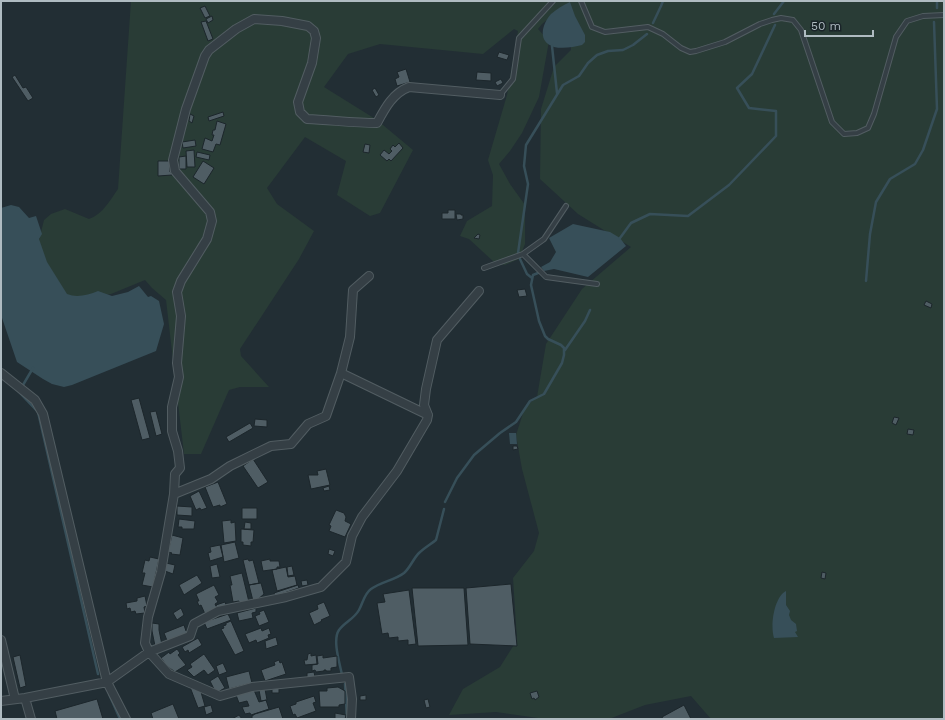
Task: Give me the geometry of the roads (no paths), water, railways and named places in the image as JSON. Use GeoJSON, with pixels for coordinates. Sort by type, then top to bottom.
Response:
{"type":"FeatureCollection","features":[{"type":"Feature","properties":{"kind":"street"},"geometry":{"type":"LineString","coordinates":[[351,719],[352,699],[349,677],[252,687],[220,696],[169,674],[149,652],[145,643],[148,617],[161,572],[174,494],[175,474],[180,468],[178,451],[172,431],[172,407],[179,377],[177,363],[181,316],[177,292],[180,281],[208,239],[212,221],[210,212],[174,171],[173,160],[186,108],[205,56],[209,50],[254,19],[282,21],[308,26],[314,31],[316,38],[312,63],[298,102],[300,112],[308,119],[337,120],[356,123],[377,122],[391,99],[402,90],[409,87],[500,95]]}},
{"type":"Feature","properties":{"kind":"street"},"geometry":{"type":"LineString","coordinates":[[174,494],[211,479],[230,466],[271,446],[290,444],[308,424],[326,416],[341,373],[350,337],[353,290],[369,276]]}},
{"type":"Feature","properties":{"kind":"street"},"geometry":{"type":"LineString","coordinates":[[1,701],[15,700],[107,682],[149,652],[190,636],[194,624],[218,611],[286,597],[320,586],[346,562],[352,536],[362,517],[397,471],[427,420],[428,415],[424,405],[426,389],[437,340],[479,291]]}},
{"type":"Feature","properties":{"kind":"street"},"geometry":{"type":"LineString","coordinates":[[1,373],[35,400],[43,414],[107,682],[126,719]]}},
{"type":"Feature","properties":{"kind":"street"},"geometry":{"type":"LineString","coordinates":[[341,373],[428,415]]}},
{"type":"Feature","properties":{"kind":"street"},"geometry":{"type":"LineString","coordinates":[[1,640],[15,700]]}},
{"type":"Feature","properties":{"kind":"street"},"geometry":{"type":"LineString","coordinates":[[25,698],[31,719]]}},
{"type":"Feature","properties":{"kind":"lane"},"geometry":{"type":"LineString","coordinates":[[500,95],[513,79],[519,38],[553,1]]}},
{"type":"Feature","properties":{"kind":"lane"},"geometry":{"type":"LineString","coordinates":[[581,1],[592,27],[605,32],[648,27],[663,34],[681,48],[690,52],[725,42],[760,24],[772,20],[781,18],[793,20],[801,30],[832,122],[844,134],[857,133],[868,128],[874,114],[896,36],[907,22],[922,16],[944,15]]}},
{"type":"Feature","properties":{"kind":"lane"},"geometry":{"type":"LineString","coordinates":[[484,268],[523,254],[535,246],[544,239],[566,206]]}},
{"type":"Feature","properties":{"kind":"lane"},"geometry":{"type":"LineString","coordinates":[[523,254],[546,277],[597,284]]}},
{"type":"Feature","properties":{"kind":"water"},"geometry":{"type":"Polygon","coordinates":[[[570,2],[575,16],[585,35],[585,42],[582,45],[561,48],[549,45],[543,37],[545,23],[551,14],[570,2]]]}},
{"type":"Feature","properties":{"kind":"water"},"geometry":{"type":"Polygon","coordinates":[[[11,205],[19,207],[29,218],[36,216],[42,234],[39,239],[47,262],[67,294],[82,296],[98,291],[112,296],[128,292],[139,286],[148,297],[151,296],[159,301],[164,324],[156,351],[64,387],[52,384],[17,362],[1,315],[1,208],[11,205]]]}},
{"type":"Feature","properties":{"kind":"water"},"geometry":{"type":"Polygon","coordinates":[[[573,224],[610,232],[620,238],[626,246],[588,277],[554,269],[544,271],[541,267],[550,262],[556,252],[549,238],[573,224]]]}},
{"type":"Feature","properties":{"kind":"water"},"geometry":{"type":"Polygon","coordinates":[[[509,433],[516,433],[517,444],[510,444],[509,433]]]}},
{"type":"Feature","properties":{"kind":"water"},"geometry":{"type":"Polygon","coordinates":[[[786,591],[786,605],[790,611],[789,615],[791,620],[796,624],[797,631],[795,632],[798,637],[774,638],[772,626],[774,612],[778,599],[786,591]]]}},
{"type":"Feature","properties":{"kind":"waterway"},"geometry":{"type":"LineString","coordinates":[[653,23],[663,1]]}},
{"type":"Feature","properties":{"kind":"waterway"},"geometry":{"type":"LineString","coordinates":[[774,14],[784,1]]}},
{"type":"Feature","properties":{"kind":"waterway"},"geometry":{"type":"LineString","coordinates":[[937,1],[937,8]]}},
{"type":"Feature","properties":{"kind":"waterway"},"geometry":{"type":"LineString","coordinates":[[866,281],[870,234],[876,202],[890,179],[915,164],[923,150],[937,109],[934,22]]}},
{"type":"Feature","properties":{"kind":"waterway"},"geometry":{"type":"LineString","coordinates":[[620,238],[631,223],[650,214],[688,216],[729,185],[776,136],[776,111],[749,108],[737,88],[752,74],[775,25]]}},
{"type":"Feature","properties":{"kind":"waterway"},"geometry":{"type":"LineString","coordinates":[[518,253],[528,184],[524,166],[526,145],[563,85],[579,76],[588,63],[597,55],[608,51],[623,50],[633,45],[647,34]]}},
{"type":"Feature","properties":{"kind":"waterway"},"geometry":{"type":"LineString","coordinates":[[552,46],[557,93]]}},
{"type":"Feature","properties":{"kind":"waterway"},"geometry":{"type":"LineString","coordinates":[[520,259],[527,274],[532,278]]}},
{"type":"Feature","properties":{"kind":"waterway"},"geometry":{"type":"LineString","coordinates":[[445,502],[457,478],[474,455],[500,433],[516,422],[530,401],[544,394],[562,363],[564,348],[545,336],[539,321],[531,285],[533,275],[538,273]]}},
{"type":"Feature","properties":{"kind":"waterway"},"geometry":{"type":"LineString","coordinates":[[565,350],[585,321],[590,310]]}},
{"type":"Feature","properties":{"kind":"waterway"},"geometry":{"type":"LineString","coordinates":[[23,385],[33,368]]}},
{"type":"Feature","properties":{"kind":"waterway"},"geometry":{"type":"LineString","coordinates":[[19,392],[38,412],[98,674]]}},
{"type":"Feature","properties":{"kind":"waterway"},"geometry":{"type":"LineString","coordinates":[[342,675],[336,646],[337,634],[339,630],[357,613],[365,596],[371,589],[404,573],[419,553],[436,540],[444,509]]}},
{"type":"Feature","properties":{"kind":"waterway"},"geometry":{"type":"LineString","coordinates":[[345,684],[347,719]]}},
{"type":"Feature","properties":{"kind":"waterway"},"geometry":{"type":"LineString","coordinates":[[109,694],[120,719]]}}]}
